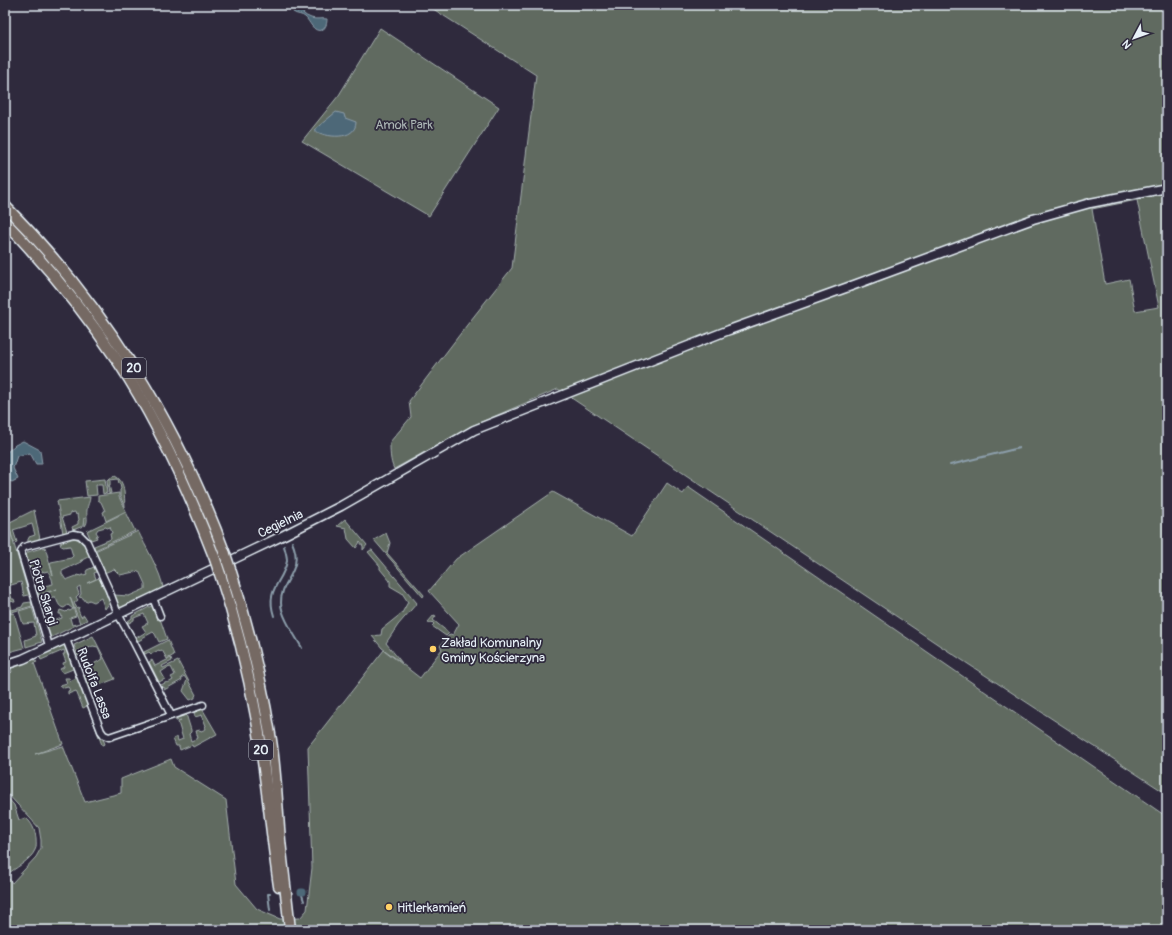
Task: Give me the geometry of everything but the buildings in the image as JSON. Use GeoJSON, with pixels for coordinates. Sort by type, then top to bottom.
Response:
{"type":"FeatureCollection","features":[{"type":"Feature","properties":{"kind":"main road","name":"20"},"geometry":{"type":"LineString","coordinates":[[5,206],[37,240],[73,283],[105,325],[135,369],[148,390],[184,458],[206,505],[220,556],[220,574],[240,640],[257,720],[284,930]]}},
{"type":"Feature","properties":{"kind":"main road","name":"20"},"geometry":{"type":"LineString","coordinates":[[5,222],[45,265],[65,290],[97,331],[132,384],[177,469],[198,515],[220,556],[230,569],[252,642],[264,702],[274,767],[290,930]]}},
{"type":"Feature","properties":{"kind":"main road"},"geometry":{"type":"LineString","coordinates":[[288,905],[296,921],[297,930]]}},
{"type":"Feature","properties":{"kind":"street","name":"Cegielnia"},"geometry":{"type":"LineString","coordinates":[[5,665],[23,659],[66,639],[321,517],[474,430],[729,330],[854,286],[1033,219],[1090,203],[1167,188]]}},
{"type":"Feature","properties":{"kind":"street","name":"Piotra Skargi"},"geometry":{"type":"LineString","coordinates":[[49,646],[21,552],[24,547],[73,534],[80,535],[87,542],[109,590],[118,614]]}},
{"type":"Feature","properties":{"kind":"street"},"geometry":{"type":"LineString","coordinates":[[153,598],[160,616]]}},
{"type":"Feature","properties":{"kind":"street"},"geometry":{"type":"LineString","coordinates":[[118,614],[172,715]]}},
{"type":"Feature","properties":{"kind":"street","name":"Rudolfa Lassa"},"geometry":{"type":"LineString","coordinates":[[66,639],[101,731],[104,735],[109,737],[203,705]]}},
{"type":"Feature","properties":{"kind":"green space"},"geometry":{"type":"Polygon","coordinates":[[[427,5],[1167,5],[1167,352],[1165,352],[1167,359],[1167,794],[939,645],[558,389],[472,426],[394,469],[391,459],[390,442],[411,417],[409,401],[512,268],[536,75],[427,5]],[[1137,200],[1092,209],[1105,284],[1129,279],[1135,311],[1159,307],[1137,200]]]}},
{"type":"Feature","properties":{"kind":"green space","name":"Amok Park"},"geometry":{"type":"Polygon","coordinates":[[[380,28],[499,107],[429,216],[302,141],[339,95],[380,28]]]}},
{"type":"Feature","properties":{"kind":"green space"},"geometry":{"type":"Polygon","coordinates":[[[115,476],[119,478],[123,485],[125,507],[120,496],[121,489],[118,479],[110,480],[109,485],[111,493],[109,494],[107,481],[115,476]]]}},
{"type":"Feature","properties":{"kind":"green space"},"geometry":{"type":"Polygon","coordinates":[[[105,479],[107,493],[103,494],[102,485],[96,485],[97,495],[87,496],[85,481],[105,479]]]}},
{"type":"Feature","properties":{"kind":"green space"},"geometry":{"type":"Polygon","coordinates":[[[667,483],[683,494],[688,487],[1167,817],[1167,930],[5,930],[5,795],[14,805],[19,820],[26,818],[30,822],[34,829],[36,838],[36,847],[33,854],[26,861],[6,875],[12,883],[36,857],[41,848],[41,840],[39,828],[5,791],[5,669],[9,668],[11,673],[11,667],[32,658],[37,662],[34,663],[63,744],[35,754],[63,746],[85,802],[121,793],[121,779],[171,759],[174,767],[226,800],[236,884],[257,909],[280,919],[300,918],[307,910],[312,868],[308,747],[384,650],[420,678],[442,649],[440,646],[450,634],[453,635],[459,624],[429,591],[456,559],[553,492],[632,536],[667,483]]]}},
{"type":"Feature","properties":{"kind":"green space"},"geometry":{"type":"Polygon","coordinates":[[[119,493],[119,497],[126,511],[106,521],[103,512],[105,511],[101,502],[98,500],[98,496],[119,493]]]}},
{"type":"Feature","properties":{"kind":"green space"},"geometry":{"type":"Polygon","coordinates":[[[90,497],[87,508],[87,522],[85,526],[84,518],[83,526],[73,530],[72,527],[78,524],[78,514],[76,515],[75,512],[70,513],[70,515],[62,517],[67,532],[63,533],[57,501],[90,497]]]}},
{"type":"Feature","properties":{"kind":"green space"},"geometry":{"type":"Polygon","coordinates":[[[34,510],[40,539],[28,543],[29,537],[35,535],[32,524],[13,530],[17,542],[14,543],[8,523],[34,510]]]}},
{"type":"Feature","properties":{"kind":"green space"},"geometry":{"type":"Polygon","coordinates":[[[126,512],[135,531],[95,550],[94,546],[111,539],[110,534],[112,533],[110,527],[98,529],[96,532],[98,535],[96,536],[97,538],[91,540],[87,531],[126,512]]]}},
{"type":"Feature","properties":{"kind":"green space"},"geometry":{"type":"Polygon","coordinates":[[[345,519],[367,545],[363,550],[363,546],[360,542],[356,548],[348,539],[346,528],[337,526],[345,519]]]}},
{"type":"Feature","properties":{"kind":"green space"},"geometry":{"type":"Polygon","coordinates":[[[8,524],[29,595],[24,596],[21,582],[8,586],[12,599],[14,599],[15,602],[10,602],[12,610],[22,607],[24,603],[31,602],[32,606],[5,614],[5,525],[8,524]]]}},
{"type":"Feature","properties":{"kind":"green space"},"geometry":{"type":"Polygon","coordinates":[[[138,531],[156,567],[163,588],[119,608],[114,595],[129,596],[145,589],[145,584],[139,571],[120,575],[114,569],[104,573],[95,551],[138,531]]]}},
{"type":"Feature","properties":{"kind":"green space"},"geometry":{"type":"Polygon","coordinates":[[[386,533],[390,543],[387,553],[424,595],[423,597],[374,540],[386,533]]]}},
{"type":"Feature","properties":{"kind":"green space"},"geometry":{"type":"Polygon","coordinates":[[[75,538],[84,543],[90,556],[62,571],[62,574],[66,580],[79,575],[87,574],[87,570],[94,567],[96,579],[87,583],[99,578],[110,602],[105,609],[101,598],[94,602],[89,600],[86,602],[83,598],[79,597],[81,594],[80,586],[77,588],[79,594],[76,597],[78,600],[74,603],[77,608],[79,607],[78,610],[81,617],[84,615],[87,620],[50,638],[46,623],[50,618],[51,622],[62,618],[61,614],[59,614],[60,610],[66,612],[73,609],[68,605],[64,608],[60,606],[55,597],[48,600],[46,593],[57,589],[39,595],[35,588],[53,584],[52,579],[48,571],[42,571],[42,573],[36,575],[37,577],[33,580],[26,555],[28,552],[45,547],[53,575],[50,564],[51,562],[71,558],[73,556],[70,546],[63,547],[60,543],[75,538]],[[70,597],[76,616],[70,618],[72,625],[80,623],[70,597]]]}},
{"type":"Feature","properties":{"kind":"green space"},"geometry":{"type":"Polygon","coordinates":[[[371,550],[417,603],[398,625],[386,643],[402,663],[382,648],[372,636],[381,635],[382,629],[402,613],[408,602],[402,593],[390,586],[390,581],[368,552],[371,550]]]}},
{"type":"Feature","properties":{"kind":"green space"},"geometry":{"type":"Polygon","coordinates":[[[155,604],[167,639],[159,642],[153,632],[138,641],[136,638],[146,632],[142,626],[148,623],[144,614],[134,618],[134,620],[129,623],[128,621],[132,618],[132,616],[155,604]]]}},
{"type":"Feature","properties":{"kind":"green space"},"geometry":{"type":"Polygon","coordinates":[[[32,607],[42,642],[26,647],[25,640],[36,636],[34,623],[23,624],[19,611],[32,607]]]}},
{"type":"Feature","properties":{"kind":"green space"},"geometry":{"type":"Polygon","coordinates":[[[14,613],[24,648],[5,653],[5,615],[14,613]]]}},
{"type":"Feature","properties":{"kind":"green space"},"geometry":{"type":"Polygon","coordinates":[[[434,615],[436,616],[433,620],[449,633],[446,636],[432,626],[434,624],[432,622],[428,622],[434,615]]]}},
{"type":"Feature","properties":{"kind":"green space"},"geometry":{"type":"Polygon","coordinates":[[[93,636],[115,679],[89,689],[84,676],[91,673],[88,667],[103,659],[98,647],[93,646],[82,651],[83,654],[78,656],[74,645],[93,636]]]}},
{"type":"Feature","properties":{"kind":"green space"},"geometry":{"type":"Polygon","coordinates":[[[168,640],[174,655],[167,659],[162,650],[151,654],[149,652],[145,654],[144,652],[168,640]]]}},
{"type":"Feature","properties":{"kind":"green space"},"geometry":{"type":"Polygon","coordinates":[[[64,644],[68,648],[105,744],[102,745],[87,705],[83,708],[76,691],[68,694],[68,691],[70,690],[68,687],[64,688],[60,685],[67,683],[65,678],[69,678],[70,681],[76,678],[73,669],[63,673],[60,669],[64,667],[63,663],[66,662],[63,654],[65,654],[64,650],[41,660],[40,657],[42,654],[64,644]]]}},
{"type":"Feature","properties":{"kind":"green space"},"geometry":{"type":"Polygon","coordinates":[[[171,658],[172,661],[162,666],[163,668],[178,661],[196,695],[195,698],[190,700],[183,691],[187,680],[184,676],[181,678],[182,680],[164,690],[164,687],[162,688],[161,685],[173,680],[171,677],[175,675],[171,667],[161,672],[165,679],[159,682],[149,662],[152,660],[155,666],[171,658]]]}},
{"type":"Feature","properties":{"kind":"green space"},"geometry":{"type":"Polygon","coordinates":[[[201,709],[217,734],[193,747],[192,745],[180,750],[179,746],[176,746],[173,739],[177,737],[178,741],[183,739],[178,722],[181,720],[176,721],[175,717],[186,714],[191,730],[189,734],[191,741],[198,738],[196,731],[206,729],[202,715],[195,717],[194,712],[201,709]]]}},
{"type":"Feature","properties":{"kind":"water"},"geometry":{"type":"Polygon","coordinates":[[[294,7],[311,18],[327,19],[325,27],[322,30],[316,30],[304,16],[293,12],[294,7]]]}},
{"type":"Feature","properties":{"kind":"water"},"geometry":{"type":"Polygon","coordinates":[[[336,112],[344,114],[345,118],[356,122],[355,128],[351,132],[346,135],[332,136],[319,133],[314,130],[336,112]]]}},
{"type":"Feature","properties":{"kind":"water"},"geometry":{"type":"Polygon","coordinates":[[[23,441],[40,450],[42,464],[36,464],[30,453],[17,456],[13,468],[18,479],[12,482],[5,479],[5,454],[15,445],[23,441]]]}},
{"type":"Feature","properties":{"kind":"waterway"},"geometry":{"type":"LineString","coordinates":[[950,465],[1019,448]]}},
{"type":"Feature","properties":{"kind":"waterway"},"geometry":{"type":"LineString","coordinates":[[292,542],[296,561],[284,588],[281,603],[283,614],[302,648]]}},
{"type":"Feature","properties":{"kind":"waterway"},"geometry":{"type":"LineString","coordinates":[[274,616],[272,606],[273,592],[285,569],[287,561],[284,546]]}},
{"type":"Feature","properties":{"kind":"waterway"},"geometry":{"type":"LineString","coordinates":[[300,892],[304,901]]}},
{"type":"Feature","properties":{"kind":"waterway"},"geometry":{"type":"LineString","coordinates":[[270,894],[268,894],[270,910]]}},
{"type":"Feature","properties":{"kind":"place","name":"Zakład Komunalny Gminy Kościerzyna"},"geometry":{"type":"Point","coordinates":[433,649]}},
{"type":"Feature","properties":{"kind":"place","name":"Hitlerkamień"},"geometry":{"type":"Point","coordinates":[389,907]}}]}
